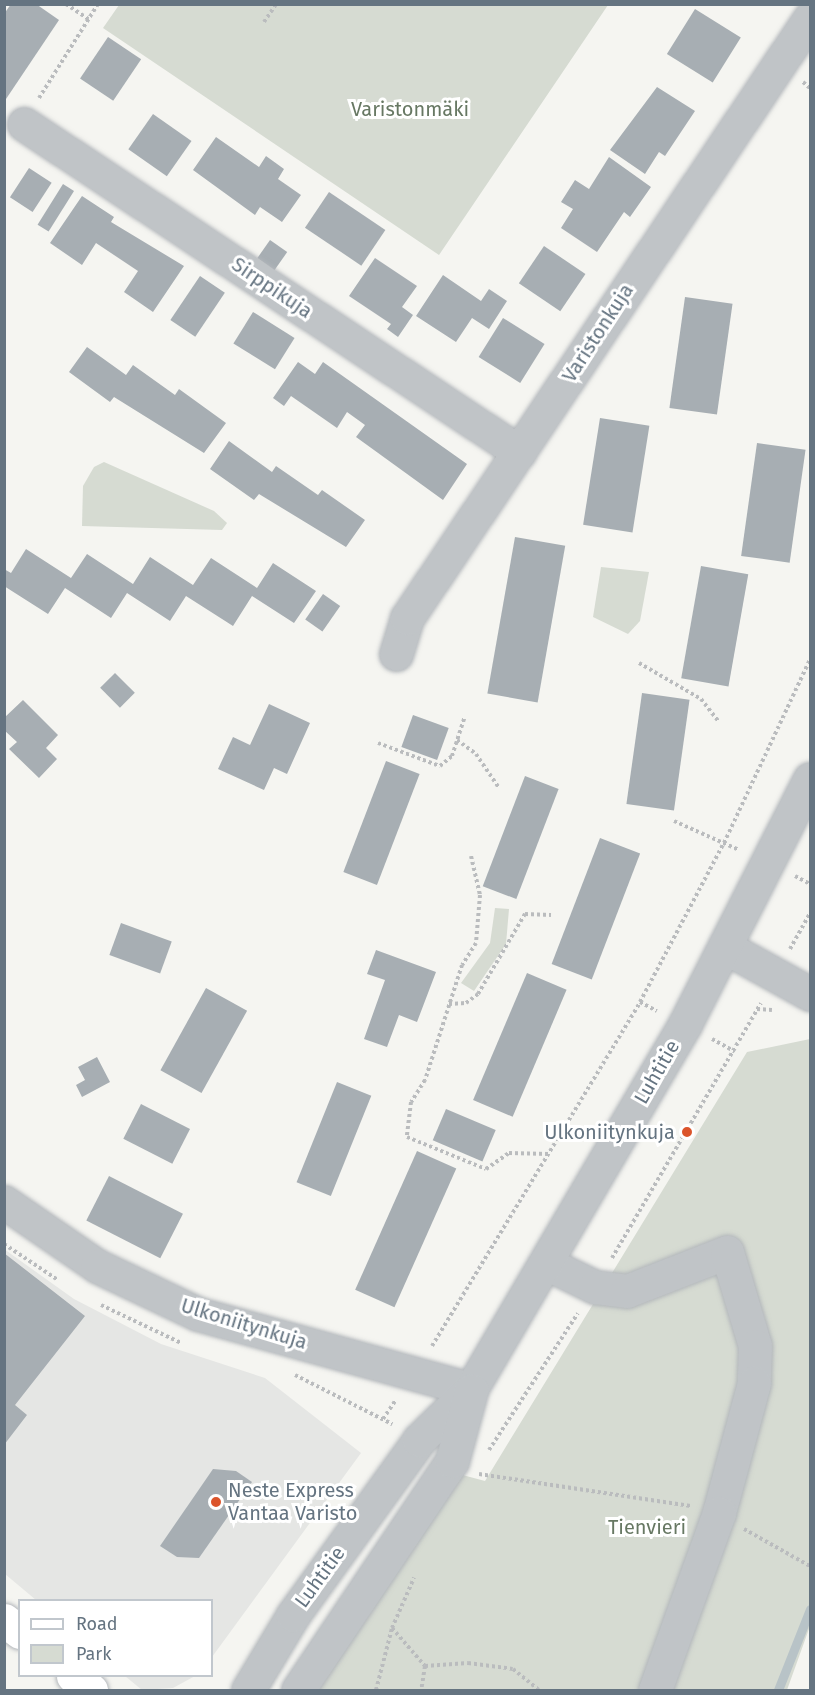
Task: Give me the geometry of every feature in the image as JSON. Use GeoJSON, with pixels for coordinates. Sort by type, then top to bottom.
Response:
{"type":"FeatureCollection","features":[{"type":"Feature","properties":{"kind":"main road"},"geometry":{"type":"LineString","coordinates":[[4,1620],[18,1630]]}},
{"type":"Feature","properties":{"kind":"main road"},"geometry":{"type":"LineString","coordinates":[[74,1677],[91,1690]]}},
{"type":"Feature","properties":{"kind":"street","name":"Varistonkuja"},"geometry":{"type":"LineString","coordinates":[[396,654],[407,618],[810,18]]}},
{"type":"Feature","properties":{"kind":"street","name":"Sirppikuja"},"geometry":{"type":"LineString","coordinates":[[24,124],[519,453]]}},
{"type":"Feature","properties":{"kind":"street","name":"Luhtitie"},"geometry":{"type":"LineString","coordinates":[[248,1690],[293,1615],[419,1440],[471,1389],[727,948],[810,779]]}},
{"type":"Feature","properties":{"kind":"street"},"geometry":{"type":"LineString","coordinates":[[727,948],[777,973],[810,994]]}},
{"type":"Feature","properties":{"kind":"street","name":"Ulkoniitynkuja"},"geometry":{"type":"LineString","coordinates":[[4,1202],[97,1266],[198,1314],[416,1372],[471,1389]]}},
{"type":"Feature","properties":{"kind":"street"},"geometry":{"type":"LineString","coordinates":[[546,1263],[594,1287],[627,1291],[727,1252],[755,1346],[754,1383],[719,1514],[655,1690]]}},
{"type":"Feature","properties":{"kind":"street","name":"Luhtitie"},"geometry":{"type":"LineString","coordinates":[[298,1690],[452,1461],[471,1389]]}},
{"type":"Feature","properties":{"kind":"path"},"geometry":{"type":"LineString","coordinates":[[66,4],[88,19]]}},
{"type":"Feature","properties":{"kind":"path"},"geometry":{"type":"LineString","coordinates":[[24,124],[98,4]]}},
{"type":"Feature","properties":{"kind":"path"},"geometry":{"type":"LineString","coordinates":[[264,22],[276,4]]}},
{"type":"Feature","properties":{"kind":"path"},"geometry":{"type":"LineString","coordinates":[[383,1419],[416,1372],[640,1002],[724,843],[810,659]]}},
{"type":"Feature","properties":{"kind":"path"},"geometry":{"type":"LineString","coordinates":[[639,663],[701,699],[719,722]]}},
{"type":"Feature","properties":{"kind":"path"},"geometry":{"type":"LineString","coordinates":[[378,743],[440,766],[452,756],[464,718]]}},
{"type":"Feature","properties":{"kind":"path"},"geometry":{"type":"LineString","coordinates":[[457,740],[476,754],[498,788]]}},
{"type":"Feature","properties":{"kind":"path"},"geometry":{"type":"LineString","coordinates":[[674,820],[724,843]]}},
{"type":"Feature","properties":{"kind":"path"},"geometry":{"type":"LineString","coordinates":[[471,856],[480,929],[449,1004],[425,1080],[411,1102],[406,1137],[479,1168],[496,1164],[509,1153],[549,1154]]}},
{"type":"Feature","properties":{"kind":"path"},"geometry":{"type":"LineString","coordinates":[[485,1456],[594,1287],[810,913]]}},
{"type":"Feature","properties":{"kind":"path"},"geometry":{"type":"LineString","coordinates":[[449,1004],[466,1003],[478,994],[525,914],[551,915]]}},
{"type":"Feature","properties":{"kind":"path"},"geometry":{"type":"LineString","coordinates":[[479,1464],[474,1473],[719,1514],[810,1566]]}},
{"type":"Feature","properties":{"kind":"path"},"geometry":{"type":"LineString","coordinates":[[376,1690],[392,1628],[417,1569]]}},
{"type":"Feature","properties":{"kind":"path"},"geometry":{"type":"LineString","coordinates":[[392,1628],[425,1666],[422,1690]]}},
{"type":"Feature","properties":{"kind":"path"},"geometry":{"type":"LineString","coordinates":[[425,1666],[468,1663],[513,1669],[539,1690]]}},
{"type":"Feature","properties":{"kind":"shaded area"},"geometry":{"type":"Polygon","coordinates":[[[4,1249],[74,1299],[161,1344],[265,1378],[361,1453],[213,1656],[213,1599],[35,1599],[5,1574],[4,1249]]]}},
{"type":"Feature","properties":{"kind":"shaded area"},"geometry":{"type":"Polygon","coordinates":[[[126,1677],[193,1677],[173,1688],[142,1690],[126,1677]]]}},
{"type":"Feature","properties":{"kind":"green space","name":"Varistonmäki"},"geometry":{"type":"Polygon","coordinates":[[[119,5],[608,5],[439,255],[103,28],[119,5]]]}},
{"type":"Feature","properties":{"kind":"green space"},"geometry":{"type":"Polygon","coordinates":[[[104,462],[214,511],[227,523],[222,530],[82,526],[83,486],[94,467],[104,462]]]}},
{"type":"Feature","properties":{"kind":"green space"},"geometry":{"type":"Polygon","coordinates":[[[601,567],[649,572],[640,621],[628,634],[593,617],[601,567]]]}},
{"type":"Feature","properties":{"kind":"green space"},"geometry":{"type":"Polygon","coordinates":[[[495,908],[509,909],[506,944],[474,991],[461,983],[490,943],[495,908]]]}},
{"type":"Feature","properties":{"kind":"green space","name":"Tienvieri"},"geometry":{"type":"Polygon","coordinates":[[[810,1039],[810,1626],[787,1690],[313,1690],[455,1473],[485,1481],[747,1052],[810,1039]]]}},
{"type":"Feature","properties":{"kind":"building"},"geometry":{"type":"Polygon","coordinates":[[[11,4],[36,4],[59,20],[4,102],[4,14],[11,4]]]}},
{"type":"Feature","properties":{"kind":"building"},"geometry":{"type":"Polygon","coordinates":[[[695,9],[741,38],[713,83],[667,54],[695,9]]]}},
{"type":"Feature","properties":{"kind":"building"},"geometry":{"type":"Polygon","coordinates":[[[108,37],[141,59],[113,101],[80,78],[108,37]]]}},
{"type":"Feature","properties":{"kind":"building"},"geometry":{"type":"Polygon","coordinates":[[[657,87],[695,111],[665,156],[659,152],[645,174],[610,150],[657,87]]]}},
{"type":"Feature","properties":{"kind":"building"},"geometry":{"type":"Polygon","coordinates":[[[153,114],[192,141],[167,176],[128,149],[153,114]]]}},
{"type":"Feature","properties":{"kind":"building"},"geometry":{"type":"Polygon","coordinates":[[[216,137],[259,167],[266,156],[284,169],[278,179],[301,195],[282,222],[260,207],[255,215],[193,170],[216,137]]]}},
{"type":"Feature","properties":{"kind":"building"},"geometry":{"type":"Polygon","coordinates":[[[609,157],[651,187],[630,217],[624,212],[597,252],[561,228],[573,209],[561,202],[575,180],[589,189],[609,157]]]}},
{"type":"Feature","properties":{"kind":"building"},"geometry":{"type":"Polygon","coordinates":[[[29,168],[52,183],[33,212],[10,197],[29,168]]]}},
{"type":"Feature","properties":{"kind":"building"},"geometry":{"type":"Polygon","coordinates":[[[63,184],[74,191],[49,232],[38,225],[63,184]]]}},
{"type":"Feature","properties":{"kind":"building"},"geometry":{"type":"Polygon","coordinates":[[[329,192],[385,230],[361,266],[305,228],[329,192]]]}},
{"type":"Feature","properties":{"kind":"building"},"geometry":{"type":"Polygon","coordinates":[[[82,196],[114,217],[111,222],[184,266],[153,312],[124,292],[138,271],[96,243],[82,265],[50,243],[82,196]]]}},
{"type":"Feature","properties":{"kind":"building"},"geometry":{"type":"Polygon","coordinates":[[[270,240],[287,252],[275,270],[257,258],[270,240]]]}},
{"type":"Feature","properties":{"kind":"building"},"geometry":{"type":"Polygon","coordinates":[[[544,246],[585,274],[560,311],[519,283],[544,246]]]}},
{"type":"Feature","properties":{"kind":"building"},"geometry":{"type":"Polygon","coordinates":[[[375,258],[417,286],[402,307],[413,315],[398,337],[387,329],[391,324],[349,296],[375,258]]]}},
{"type":"Feature","properties":{"kind":"building"},"geometry":{"type":"Polygon","coordinates":[[[443,275],[481,301],[489,289],[507,301],[489,329],[472,318],[456,342],[416,316],[443,275]]]}},
{"type":"Feature","properties":{"kind":"building"},"geometry":{"type":"Polygon","coordinates":[[[200,276],[225,293],[195,337],[170,320],[200,276]]]}},
{"type":"Feature","properties":{"kind":"building"},"geometry":{"type":"Polygon","coordinates":[[[685,297],[733,304],[717,415],[669,408],[685,297]]]}},
{"type":"Feature","properties":{"kind":"building"},"geometry":{"type":"Polygon","coordinates":[[[253,312],[295,338],[275,369],[233,343],[253,312]]]}},
{"type":"Feature","properties":{"kind":"building"},"geometry":{"type":"Polygon","coordinates":[[[503,318],[545,344],[520,383],[479,357],[503,318]]]}},
{"type":"Feature","properties":{"kind":"building"},"geometry":{"type":"Polygon","coordinates":[[[87,347],[126,375],[133,365],[175,395],[179,389],[226,423],[204,453],[114,397],[110,402],[69,372],[87,347]]]}},
{"type":"Feature","properties":{"kind":"building"},"geometry":{"type":"Polygon","coordinates":[[[298,362],[315,374],[323,362],[467,464],[443,500],[356,437],[365,425],[347,412],[337,428],[291,396],[284,406],[273,398],[298,362]]]}},
{"type":"Feature","properties":{"kind":"building"},"geometry":{"type":"Polygon","coordinates":[[[600,418],[649,426],[632,532],[583,525],[600,418]]]}},
{"type":"Feature","properties":{"kind":"building"},"geometry":{"type":"Polygon","coordinates":[[[229,441],[272,472],[276,466],[318,495],[322,490],[365,520],[346,547],[259,494],[254,500],[210,469],[229,441]]]}},
{"type":"Feature","properties":{"kind":"building"},"geometry":{"type":"Polygon","coordinates":[[[757,443],[806,450],[790,563],[741,556],[757,443]]]}},
{"type":"Feature","properties":{"kind":"building"},"geometry":{"type":"Polygon","coordinates":[[[515,537],[565,546],[538,702],[487,694],[515,537]]]}},
{"type":"Feature","properties":{"kind":"building"},"geometry":{"type":"Polygon","coordinates":[[[26,549],[71,578],[87,554],[133,584],[150,557],[193,585],[211,558],[257,588],[273,563],[316,591],[294,623],[252,596],[233,626],[186,596],[170,621],[127,593],[111,618],[65,588],[48,614],[4,586],[4,569],[11,573],[26,549]]]}},
{"type":"Feature","properties":{"kind":"building"},"geometry":{"type":"Polygon","coordinates":[[[701,566],[748,574],[728,687],[681,678],[701,566]]]}},
{"type":"Feature","properties":{"kind":"building"},"geometry":{"type":"Polygon","coordinates":[[[323,594],[340,606],[322,631],[305,619],[323,594]]]}},
{"type":"Feature","properties":{"kind":"building"},"geometry":{"type":"Polygon","coordinates":[[[115,673],[135,693],[120,708],[100,688],[115,673]]]}},
{"type":"Feature","properties":{"kind":"building"},"geometry":{"type":"Polygon","coordinates":[[[642,693],[690,700],[674,811],[626,804],[642,693]]]}},
{"type":"Feature","properties":{"kind":"building"},"geometry":{"type":"Polygon","coordinates":[[[23,700],[58,735],[46,748],[57,759],[39,778],[9,749],[17,742],[4,730],[4,718],[23,700]]]}},
{"type":"Feature","properties":{"kind":"building"},"geometry":{"type":"Polygon","coordinates":[[[269,704],[310,723],[287,774],[274,768],[264,790],[218,769],[233,737],[250,745],[269,704]]]}},
{"type":"Feature","properties":{"kind":"building"},"geometry":{"type":"Polygon","coordinates":[[[413,715],[449,728],[437,760],[401,747],[413,715]]]}},
{"type":"Feature","properties":{"kind":"building"},"geometry":{"type":"Polygon","coordinates":[[[386,761],[420,774],[377,885],[343,872],[386,761]]]}},
{"type":"Feature","properties":{"kind":"building"},"geometry":{"type":"Polygon","coordinates":[[[525,776],[559,789],[516,899],[483,886],[525,776]]]}},
{"type":"Feature","properties":{"kind":"building"},"geometry":{"type":"Polygon","coordinates":[[[600,838],[640,853],[592,979],[552,964],[600,838]]]}},
{"type":"Feature","properties":{"kind":"building"},"geometry":{"type":"Polygon","coordinates":[[[121,923],[172,941],[160,973],[109,955],[121,923]]]}},
{"type":"Feature","properties":{"kind":"building"},"geometry":{"type":"Polygon","coordinates":[[[376,950],[436,972],[417,1022],[399,1015],[387,1047],[364,1039],[385,980],[367,974],[376,950]]]}},
{"type":"Feature","properties":{"kind":"building"},"geometry":{"type":"Polygon","coordinates":[[[527,973],[567,990],[513,1117],[473,1100],[527,973]]]}},
{"type":"Feature","properties":{"kind":"building"},"geometry":{"type":"Polygon","coordinates":[[[206,988],[247,1011],[202,1093],[160,1070],[206,988]]]}},
{"type":"Feature","properties":{"kind":"building"},"geometry":{"type":"Polygon","coordinates":[[[97,1057],[110,1082],[82,1097],[76,1085],[85,1080],[78,1067],[97,1057]]]}},
{"type":"Feature","properties":{"kind":"building"},"geometry":{"type":"Polygon","coordinates":[[[337,1082],[371,1096],[331,1196],[297,1182],[337,1082]]]}},
{"type":"Feature","properties":{"kind":"building"},"geometry":{"type":"Polygon","coordinates":[[[141,1104],[190,1129],[172,1164],[123,1139],[141,1104]]]}},
{"type":"Feature","properties":{"kind":"building"},"geometry":{"type":"Polygon","coordinates":[[[446,1109],[496,1130],[482,1161],[433,1140],[446,1109]]]}},
{"type":"Feature","properties":{"kind":"building"},"geometry":{"type":"Polygon","coordinates":[[[417,1151],[456,1168],[394,1307],[355,1290],[417,1151]]]}},
{"type":"Feature","properties":{"kind":"building"},"geometry":{"type":"Polygon","coordinates":[[[109,1176],[183,1214],[160,1258],[86,1221],[109,1176]]]}},
{"type":"Feature","properties":{"kind":"building"},"geometry":{"type":"Polygon","coordinates":[[[4,1253],[85,1316],[15,1405],[27,1415],[4,1445],[4,1253]]]}},
{"type":"Feature","properties":{"kind":"building"},"geometry":{"type":"Polygon","coordinates":[[[213,1469],[236,1471],[252,1482],[199,1558],[177,1557],[160,1546],[213,1469]]]}},
{"type":"Feature","properties":{"kind":"waterway"},"geometry":{"type":"LineString","coordinates":[[778,1690],[810,1609]]}},
{"type":"Feature","properties":{"kind":"place","name":"Ulkoniitynkuja"},"geometry":{"type":"Point","coordinates":[687,1132]}},
{"type":"Feature","properties":{"kind":"place","name":"Neste Express Vantaa Varisto"},"geometry":{"type":"Point","coordinates":[216,1502]}}]}
